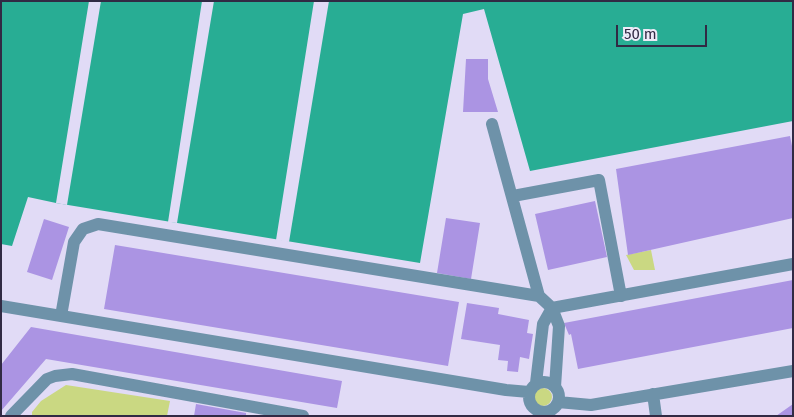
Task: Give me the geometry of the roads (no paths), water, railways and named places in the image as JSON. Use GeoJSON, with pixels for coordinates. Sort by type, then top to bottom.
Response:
{"type":"FeatureCollection","features":[{"type":"Feature","properties":{"kind":"lane"},"geometry":{"type":"LineString","coordinates":[[492,124],[539,296],[552,308],[559,326],[555,387]]}},
{"type":"Feature","properties":{"kind":"lane"},"geometry":{"type":"LineString","coordinates":[[513,196],[599,180],[621,296]]}},
{"type":"Feature","properties":{"kind":"lane"},"geometry":{"type":"LineString","coordinates":[[61,316],[74,242],[83,229],[98,224],[539,296]]}},
{"type":"Feature","properties":{"kind":"lane"},"geometry":{"type":"LineString","coordinates":[[552,308],[793,264]]}},
{"type":"Feature","properties":{"kind":"lane"},"geometry":{"type":"LineString","coordinates":[[1,306],[506,390],[530,399],[541,412],[793,371]]}},
{"type":"Feature","properties":{"kind":"lane"},"geometry":{"type":"LineString","coordinates":[[530,399],[543,324],[552,308]]}},
{"type":"Feature","properties":{"kind":"lane"},"geometry":{"type":"LineString","coordinates":[[11,416],[47,379],[72,374],[302,416]]}},
{"type":"Feature","properties":{"kind":"lane"},"geometry":{"type":"LineString","coordinates":[[530,399],[546,382],[555,387],[558,392],[553,409]]}},
{"type":"Feature","properties":{"kind":"lane"},"geometry":{"type":"LineString","coordinates":[[653,394],[656,416]]}}]}
